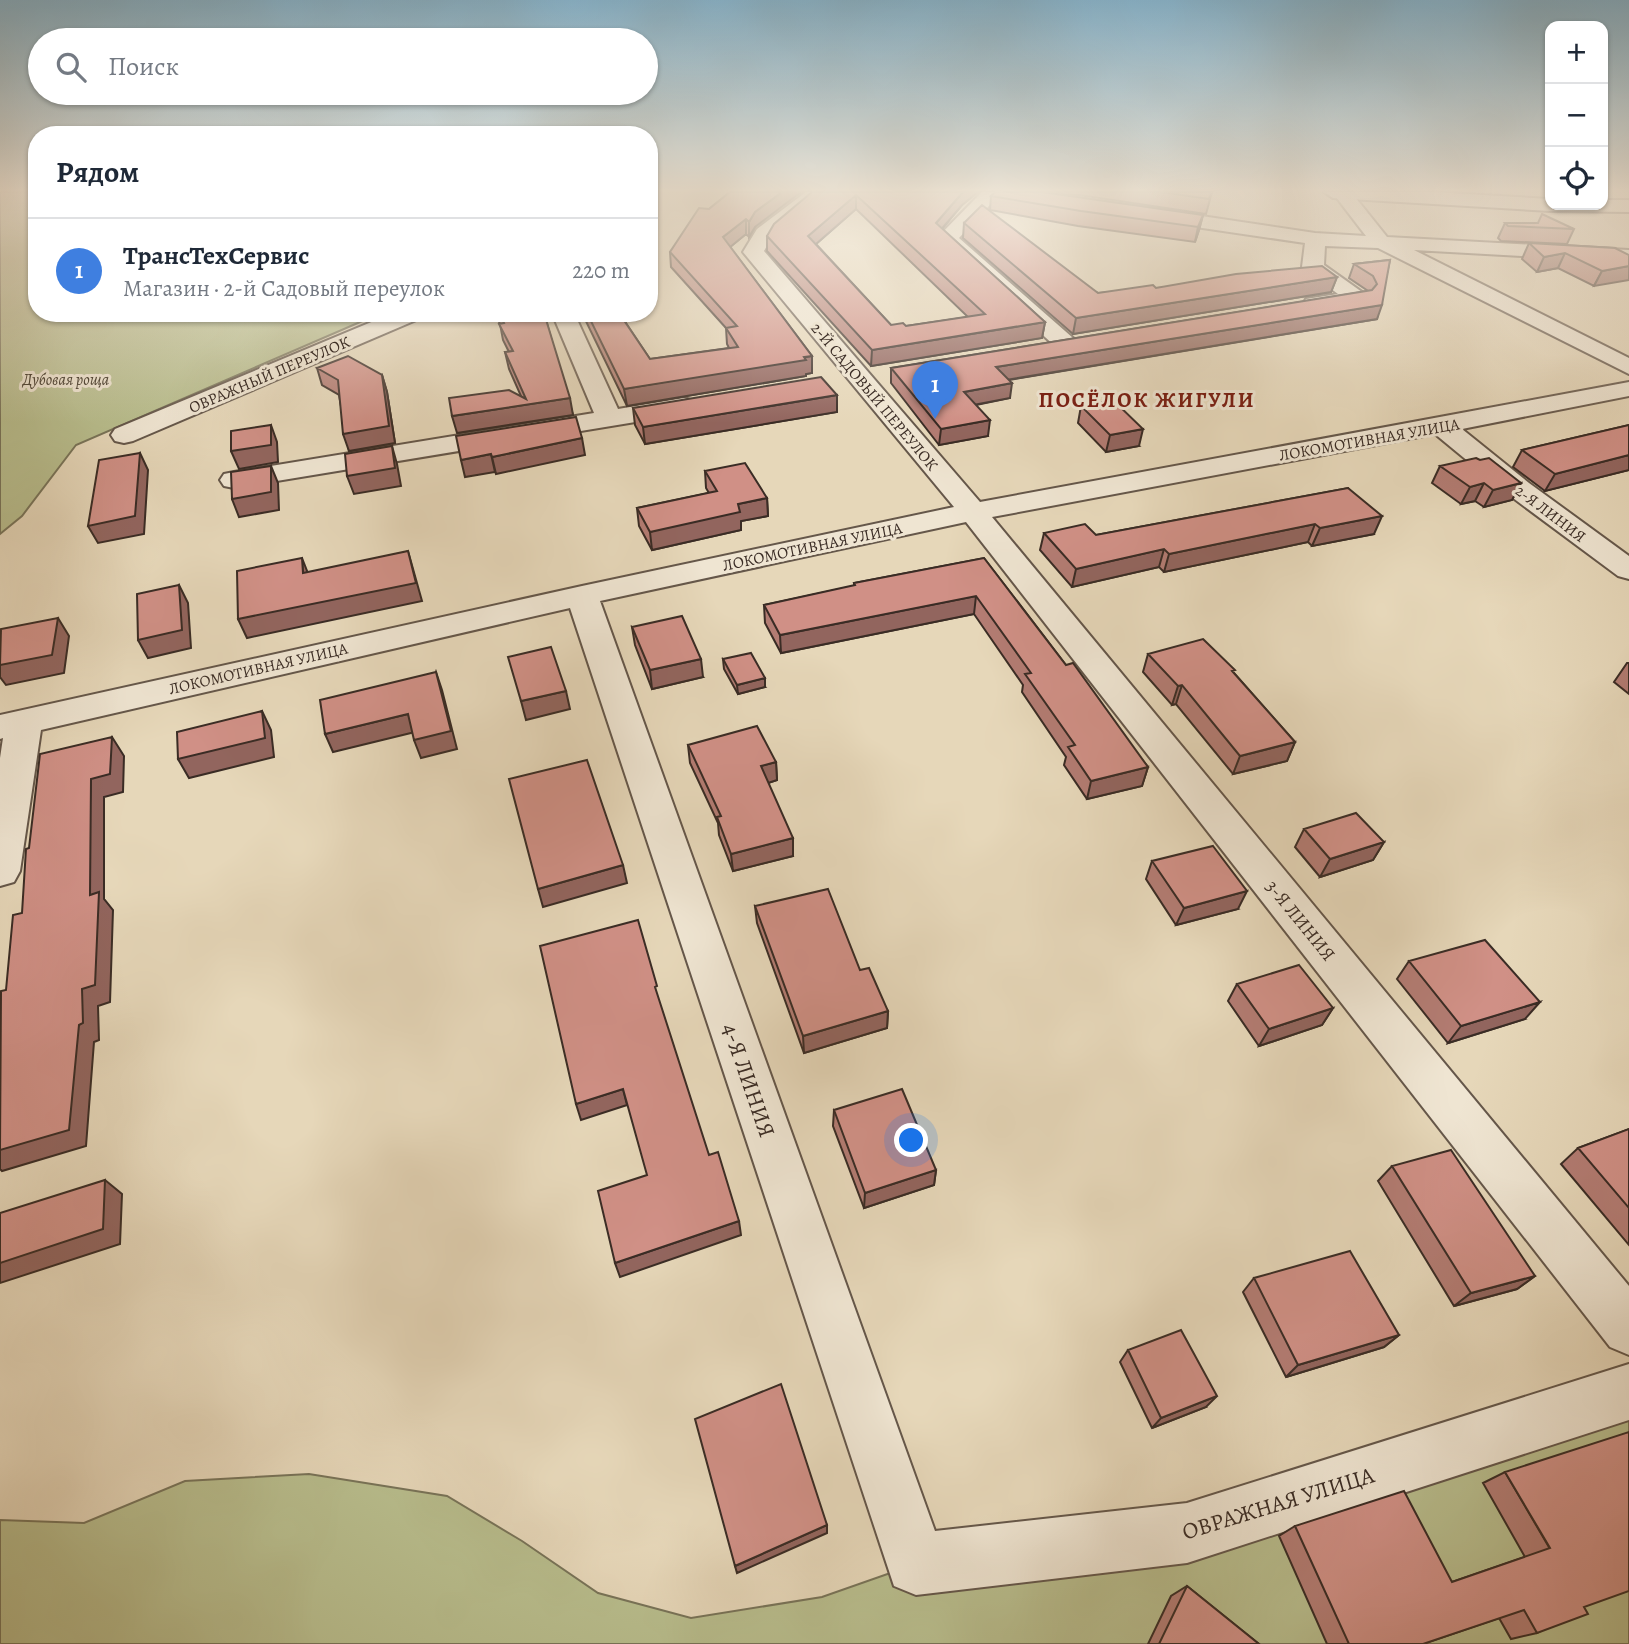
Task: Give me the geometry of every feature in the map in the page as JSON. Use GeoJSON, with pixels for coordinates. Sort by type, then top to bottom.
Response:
{"type":"FeatureCollection","features":[{"type":"Feature","properties":{"kind":"street","name":"2-Й САДОВЫЙ ПЕРЕУЛОК"},"geometry":{"type":"LineString","coordinates":[[765,269],[845,380],[973,512]]}},
{"type":"Feature","properties":{"kind":"street"},"geometry":{"type":"LineString","coordinates":[[982,269],[1065,343]]}},
{"type":"Feature","properties":{"kind":"street"},"geometry":{"type":"LineString","coordinates":[[1292,307],[1358,297],[1316,269]]}},
{"type":"Feature","properties":{"kind":"street"},"geometry":{"type":"LineString","coordinates":[[1434,269],[1629,367]]}},
{"type":"Feature","properties":{"kind":"street","name":"ОВРАЖНЫЙ ПЕРЕУЛОК"},"geometry":{"type":"LineString","coordinates":[[124,435],[392,322]]}},
{"type":"Feature","properties":{"kind":"street"},"geometry":{"type":"LineString","coordinates":[[567,322],[609,418]]}},
{"type":"Feature","properties":{"kind":"street"},"geometry":{"type":"LineString","coordinates":[[1037,348],[1092,339]]}},
{"type":"Feature","properties":{"kind":"street"},"geometry":{"type":"LineString","coordinates":[[845,380],[886,373]]}},
{"type":"Feature","properties":{"kind":"street","name":"ЛОКОМОТИВНАЯ УЛИЦА"},"geometry":{"type":"LineString","coordinates":[[12,724],[582,595],[973,512],[1629,389]]}},
{"type":"Feature","properties":{"kind":"street"},"geometry":{"type":"LineString","coordinates":[[234,480],[714,401]]}},
{"type":"Feature","properties":{"kind":"street","name":"2-Я ЛИНИЯ"},"geometry":{"type":"LineString","coordinates":[[1442,426],[1519,489],[1629,570]]}},
{"type":"Feature","properties":{"kind":"street","name":"3-Я ЛИНИЯ"},"geometry":{"type":"LineString","coordinates":[[973,512],[1629,1328]]}},
{"type":"Feature","properties":{"kind":"street","name":"4-Я ЛИНИЯ"},"geometry":{"type":"LineString","coordinates":[[582,595],[916,1564]]}},
{"type":"Feature","properties":{"kind":"street"},"geometry":{"type":"LineString","coordinates":[[0,871],[12,724]]}},
{"type":"Feature","properties":{"kind":"street","name":"ОВРАЖНАЯ УЛИЦА"},"geometry":{"type":"LineString","coordinates":[[916,1564],[1187,1533],[1629,1392]]}},
{"type":"Feature","properties":{"kind":"green space","name":"Дубовая роща"},"geometry":{"type":"Polygon","coordinates":[[[0,269],[28,269],[28,322],[360,322],[76,445],[22,516],[0,534],[0,269]]]}},
{"type":"Feature","properties":{"kind":"green space"},"geometry":{"type":"Polygon","coordinates":[[[1629,1392],[1629,1644],[0,1644],[0,1520],[84,1523],[185,1481],[309,1474],[447,1496],[522,1541],[598,1593],[691,1618],[822,1597],[916,1564],[1187,1533],[1629,1392]]]}},
{"type":"Feature","properties":{"kind":"building"},"geometry":{"type":"Polygon","coordinates":[[[685,269],[747,269],[812,356],[804,357],[806,360],[624,389],[591,322],[625,322],[650,359],[738,347],[726,328],[737,326],[685,269]]]}},
{"type":"Feature","properties":{"kind":"building"},"geometry":{"type":"Polygon","coordinates":[[[797,269],[839,269],[891,325],[903,323],[906,326],[985,314],[936,269],[986,269],[1045,322],[872,350],[797,269]]]}},
{"type":"Feature","properties":{"kind":"building"},"geometry":{"type":"Polygon","coordinates":[[[1018,269],[1066,269],[1098,293],[1153,285],[1156,288],[1236,274],[1293,269],[1326,269],[1337,277],[1076,318],[1018,269]]]}},
{"type":"Feature","properties":{"kind":"building"},"geometry":{"type":"Polygon","coordinates":[[[1361,269],[1388,269],[1382,305],[996,367],[1012,383],[964,392],[990,420],[941,429],[891,368],[1372,290],[1377,284],[1373,276],[1361,269]]]}},
{"type":"Feature","properties":{"kind":"building"},"geometry":{"type":"Polygon","coordinates":[[[547,322],[570,398],[452,416],[449,398],[509,390],[526,399],[505,352],[513,351],[499,324],[547,322]]]}},
{"type":"Feature","properties":{"kind":"building"},"geometry":{"type":"Polygon","coordinates":[[[348,356],[382,375],[389,426],[343,434],[338,380],[317,368],[348,356]]]}},
{"type":"Feature","properties":{"kind":"building"},"geometry":{"type":"Polygon","coordinates":[[[821,377],[837,395],[643,427],[633,408],[821,377]]]}},
{"type":"Feature","properties":{"kind":"building"},"geometry":{"type":"Polygon","coordinates":[[[1113,400],[1143,429],[1110,435],[1081,406],[1113,400]]]}},
{"type":"Feature","properties":{"kind":"building"},"geometry":{"type":"Polygon","coordinates":[[[576,417],[582,438],[492,457],[491,454],[461,460],[456,436],[576,417]]]}},
{"type":"Feature","properties":{"kind":"building"},"geometry":{"type":"Polygon","coordinates":[[[271,425],[271,445],[231,451],[231,431],[271,425]]]}},
{"type":"Feature","properties":{"kind":"building"},"geometry":{"type":"Polygon","coordinates":[[[1629,425],[1629,455],[1555,474],[1522,450],[1629,425]]]}},
{"type":"Feature","properties":{"kind":"building"},"geometry":{"type":"Polygon","coordinates":[[[392,446],[395,468],[347,476],[345,454],[392,446]]]}},
{"type":"Feature","properties":{"kind":"building"},"geometry":{"type":"Polygon","coordinates":[[[140,453],[135,516],[88,526],[99,460],[140,453]]]}},
{"type":"Feature","properties":{"kind":"building"},"geometry":{"type":"Polygon","coordinates":[[[1489,458],[1521,483],[1493,490],[1484,483],[1470,487],[1440,466],[1489,458]]]}},
{"type":"Feature","properties":{"kind":"building"},"geometry":{"type":"Polygon","coordinates":[[[745,463],[767,498],[738,504],[740,512],[650,532],[637,508],[717,491],[705,471],[745,463]]]}},
{"type":"Feature","properties":{"kind":"building"},"geometry":{"type":"Polygon","coordinates":[[[271,466],[271,492],[232,499],[231,472],[271,466]]]}},
{"type":"Feature","properties":{"kind":"building"},"geometry":{"type":"Polygon","coordinates":[[[1348,488],[1382,516],[1320,528],[1315,524],[1169,554],[1164,549],[1076,569],[1044,533],[1085,524],[1096,535],[1348,488]]]}},
{"type":"Feature","properties":{"kind":"building"},"geometry":{"type":"Polygon","coordinates":[[[408,551],[416,583],[238,619],[237,571],[302,558],[303,573],[408,551]]]}},
{"type":"Feature","properties":{"kind":"building"},"geometry":{"type":"Polygon","coordinates":[[[984,558],[1066,665],[1073,663],[1148,767],[1091,781],[1068,747],[1075,745],[1025,674],[1031,673],[976,596],[780,635],[764,605],[855,585],[854,583],[984,558]]]}},
{"type":"Feature","properties":{"kind":"building"},"geometry":{"type":"Polygon","coordinates":[[[179,585],[182,630],[138,640],[137,594],[179,585]]]}},
{"type":"Feature","properties":{"kind":"building"},"geometry":{"type":"Polygon","coordinates":[[[682,616],[701,659],[650,670],[632,627],[682,616]]]}},
{"type":"Feature","properties":{"kind":"building"},"geometry":{"type":"Polygon","coordinates":[[[58,618],[52,655],[0,665],[1,629],[58,618]]]}},
{"type":"Feature","properties":{"kind":"building"},"geometry":{"type":"Polygon","coordinates":[[[1203,639],[1235,670],[1232,671],[1295,742],[1240,756],[1182,685],[1178,686],[1148,654],[1203,639]]]}},
{"type":"Feature","properties":{"kind":"building"},"geometry":{"type":"Polygon","coordinates":[[[551,647],[566,691],[521,701],[508,657],[551,647]]]}},
{"type":"Feature","properties":{"kind":"building"},"geometry":{"type":"Polygon","coordinates":[[[751,653],[765,678],[737,685],[723,659],[751,653]]]}},
{"type":"Feature","properties":{"kind":"building"},"geometry":{"type":"Polygon","coordinates":[[[436,672],[451,731],[414,740],[408,714],[325,734],[320,700],[436,672]]]}},
{"type":"Feature","properties":{"kind":"building"},"geometry":{"type":"Polygon","coordinates":[[[262,711],[265,738],[178,759],[177,732],[262,711]]]}},
{"type":"Feature","properties":{"kind":"building"},"geometry":{"type":"Polygon","coordinates":[[[757,726],[776,762],[761,766],[793,838],[731,854],[717,817],[721,816],[688,745],[757,726]]]}},
{"type":"Feature","properties":{"kind":"building"},"geometry":{"type":"Polygon","coordinates":[[[112,737],[110,774],[91,779],[90,895],[99,892],[95,985],[82,989],[83,1023],[79,1025],[69,1130],[0,1150],[1,991],[6,990],[13,915],[22,913],[26,849],[29,848],[40,754],[112,737]]]}},
{"type":"Feature","properties":{"kind":"building"},"geometry":{"type":"Polygon","coordinates":[[[587,760],[623,865],[538,889],[509,779],[587,760]]]}},
{"type":"Feature","properties":{"kind":"building"},"geometry":{"type":"Polygon","coordinates":[[[1356,813],[1384,842],[1330,859],[1304,829],[1356,813]]]}},
{"type":"Feature","properties":{"kind":"building"},"geometry":{"type":"Polygon","coordinates":[[[1213,846],[1247,891],[1184,908],[1152,861],[1213,846]]]}},
{"type":"Feature","properties":{"kind":"building"},"geometry":{"type":"Polygon","coordinates":[[[828,889],[860,970],[869,968],[888,1011],[803,1036],[755,906],[828,889]]]}},
{"type":"Feature","properties":{"kind":"building"},"geometry":{"type":"Polygon","coordinates":[[[638,920],[657,986],[655,987],[709,1155],[718,1152],[739,1221],[615,1263],[598,1191],[647,1175],[623,1089],[576,1104],[540,946],[638,920]]]}},
{"type":"Feature","properties":{"kind":"building"},"geometry":{"type":"Polygon","coordinates":[[[1485,940],[1540,1002],[1461,1026],[1409,961],[1485,940]]]}},
{"type":"Feature","properties":{"kind":"building"},"geometry":{"type":"Polygon","coordinates":[[[1299,965],[1333,1008],[1269,1029],[1237,984],[1299,965]]]}},
{"type":"Feature","properties":{"kind":"building"},"geometry":{"type":"Polygon","coordinates":[[[902,1089],[936,1170],[865,1193],[834,1110],[902,1089]]]}},
{"type":"Feature","properties":{"kind":"building"},"geometry":{"type":"Polygon","coordinates":[[[1629,1129],[1629,1208],[1578,1148],[1629,1129]]]}},
{"type":"Feature","properties":{"kind":"building"},"geometry":{"type":"Polygon","coordinates":[[[1451,1150],[1535,1276],[1471,1293],[1392,1166],[1451,1150]]]}},
{"type":"Feature","properties":{"kind":"building"},"geometry":{"type":"Polygon","coordinates":[[[105,1180],[103,1229],[0,1263],[0,1213],[105,1180]]]}},
{"type":"Feature","properties":{"kind":"building"},"geometry":{"type":"Polygon","coordinates":[[[1350,1251],[1399,1335],[1298,1365],[1254,1278],[1350,1251]]]}},
{"type":"Feature","properties":{"kind":"building"},"geometry":{"type":"Polygon","coordinates":[[[1181,1330],[1217,1396],[1161,1418],[1128,1350],[1181,1330]]]}},
{"type":"Feature","properties":{"kind":"building"},"geometry":{"type":"Polygon","coordinates":[[[781,1384],[827,1525],[735,1566],[695,1419],[781,1384]]]}},
{"type":"Feature","properties":{"kind":"building"},"geometry":{"type":"Polygon","coordinates":[[[1629,1432],[1629,1591],[1584,1607],[1588,1614],[1537,1633],[1524,1610],[1423,1644],[1349,1644],[1295,1526],[1404,1491],[1452,1582],[1550,1548],[1505,1472],[1629,1432]]]}},
{"type":"Feature","properties":{"kind":"building"},"geometry":{"type":"Polygon","coordinates":[[[1187,1586],[1259,1644],[1159,1644],[1187,1586]]]}},
{"type":"Feature","properties":{"kind":"place","name":"ТрансТехСервис"},"geometry":{"type":"Point","coordinates":[935,419]}},
{"type":"Feature","properties":{"kind":"district","name":"ПОСЁЛОК ЖИГУЛИ"},"geometry":{"type":"Point","coordinates":[1147,400]}}]}
